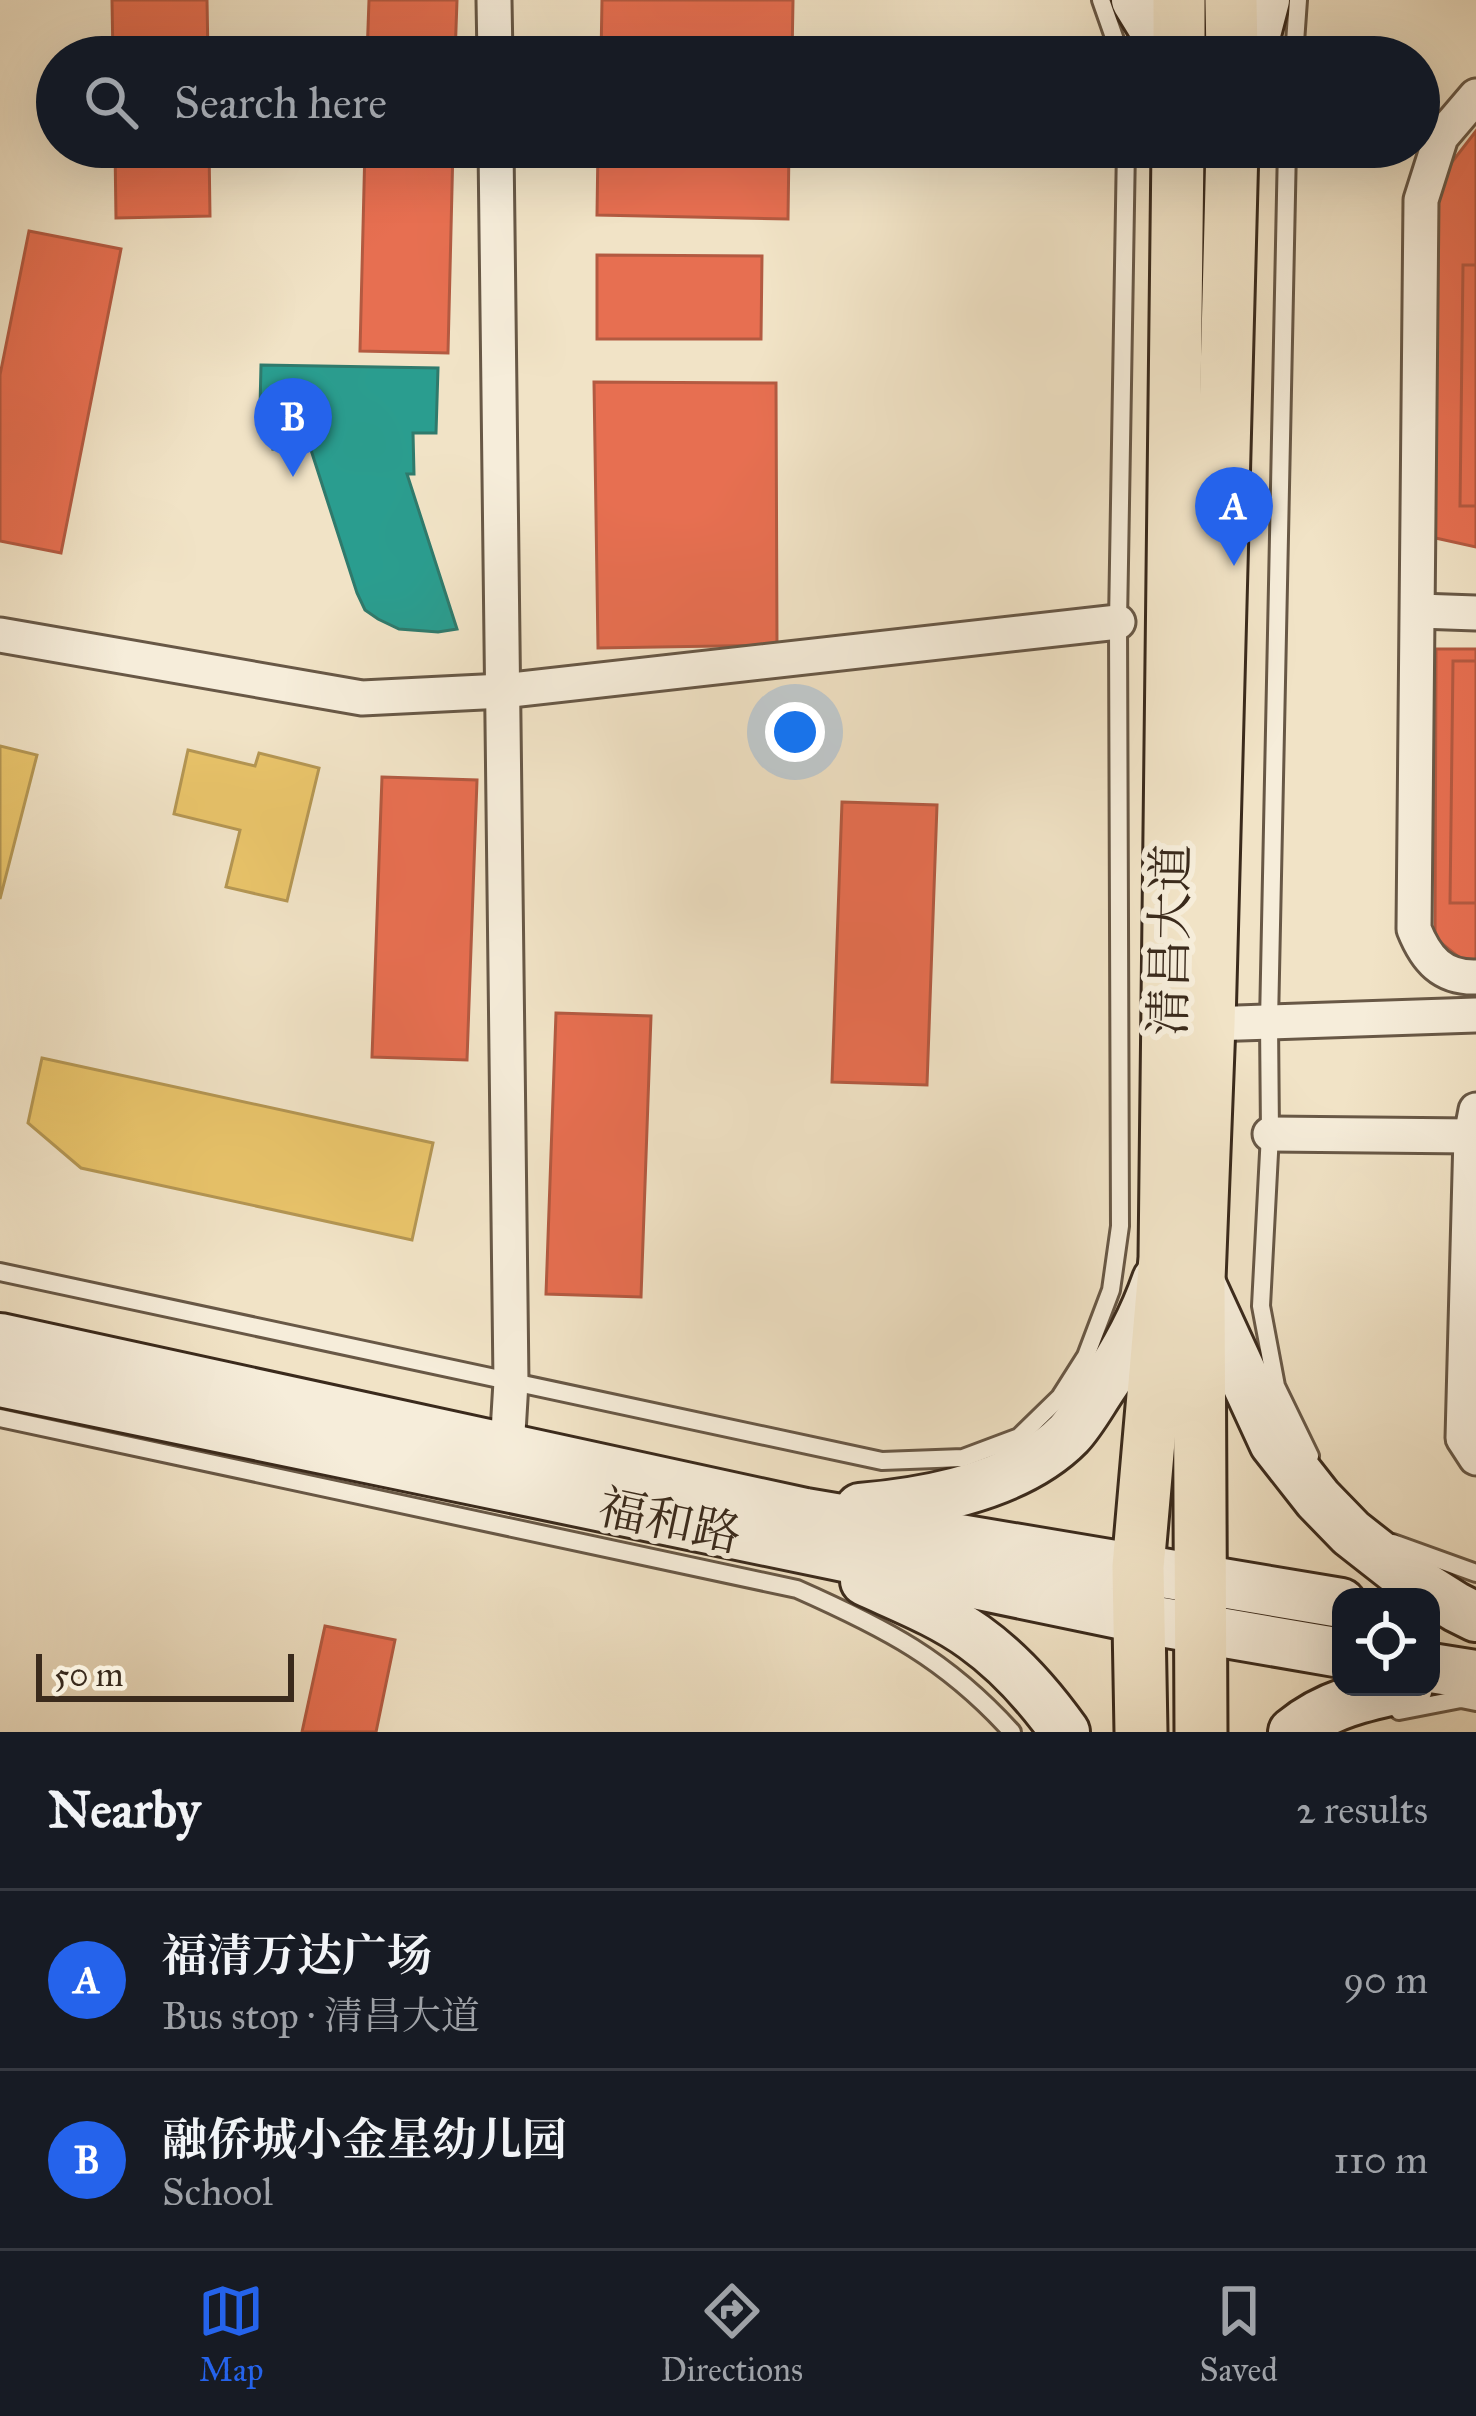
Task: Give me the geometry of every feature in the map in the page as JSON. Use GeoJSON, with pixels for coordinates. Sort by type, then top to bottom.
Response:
{"type":"FeatureCollection","features":[{"type":"Feature","properties":{"kind":"main road"},"geometry":{"type":"LineString","coordinates":[[1176,36],[1179,0]]}},
{"type":"Feature","properties":{"kind":"main road"},"geometry":{"type":"LineString","coordinates":[[1232,0],[1232,36]]}},
{"type":"Feature","properties":{"kind":"main road","name":"清昌大道"},"geometry":{"type":"LineString","coordinates":[[1178,168],[1182,1269],[1202,1605],[1201,1732]]}},
{"type":"Feature","properties":{"kind":"main road","name":"清昌大道"},"geometry":{"type":"LineString","coordinates":[[1141,1732],[1138,1567],[1182,1269],[1209,1024],[1231,168]]}},
{"type":"Feature","properties":{"kind":"street"},"geometry":{"type":"LineString","coordinates":[[494,0],[495,36]]}},
{"type":"Feature","properties":{"kind":"street"},"geometry":{"type":"LineString","coordinates":[[1136,0],[1161,36]]}},
{"type":"Feature","properties":{"kind":"street"},"geometry":{"type":"LineString","coordinates":[[1256,36],[1265,0]]}},
{"type":"Feature","properties":{"kind":"street"},"geometry":{"type":"LineString","coordinates":[[1440,140],[1476,96]]}},
{"type":"Feature","properties":{"kind":"street"},"geometry":{"type":"LineString","coordinates":[[496,168],[511,1382],[507,1449]]}},
{"type":"Feature","properties":{"kind":"street"},"geometry":{"type":"LineString","coordinates":[[1431,168],[1421,200],[1414,929],[1425,956],[1457,978],[1476,977]]}},
{"type":"Feature","properties":{"kind":"street"},"geometry":{"type":"LineString","coordinates":[[1419,611],[1476,613]]}},
{"type":"Feature","properties":{"kind":"street"},"geometry":{"type":"LineString","coordinates":[[0,635],[362,698],[503,691],[1118,622]]}},
{"type":"Feature","properties":{"kind":"street"},"geometry":{"type":"LineString","coordinates":[[1209,1024],[1476,1015]]}},
{"type":"Feature","properties":{"kind":"street"},"geometry":{"type":"LineString","coordinates":[[1270,1134],[1474,1123],[1472,1438]]}},
{"type":"Feature","properties":{"kind":"street"},"geometry":{"type":"LineString","coordinates":[[792,1528],[986,1485],[1028,1466],[1070,1433],[1182,1269],[1274,1443],[1318,1499],[1351,1533],[1402,1573],[1476,1621]]}},
{"type":"Feature","properties":{"kind":"street","name":"福和路"},"geometry":{"type":"LineString","coordinates":[[0,1338],[507,1449],[1138,1618],[1202,1605],[1332,1603]]}},
{"type":"Feature","properties":{"kind":"street","name":"福和路"},"geometry":{"type":"LineString","coordinates":[[0,1382],[792,1528],[1138,1567],[1202,1605],[1332,1650]]}},
{"type":"Feature","properties":{"kind":"street"},"geometry":{"type":"LineString","coordinates":[[792,1528],[973,1636],[1009,1666],[1065,1732]]}},
{"type":"Feature","properties":{"kind":"street"},"geometry":{"type":"LineString","coordinates":[[1440,1619],[1476,1621]]}},
{"type":"Feature","properties":{"kind":"street"},"geometry":{"type":"LineString","coordinates":[[1440,1670],[1476,1678]]}},
{"type":"Feature","properties":{"kind":"street"},"geometry":{"type":"LineString","coordinates":[[1440,1683],[1476,1678]]}},
{"type":"Feature","properties":{"kind":"street"},"geometry":{"type":"LineString","coordinates":[[1293,1732],[1313,1715],[1354,1698],[1391,1703]]}},
{"type":"Feature","properties":{"kind":"lane"},"geometry":{"type":"LineString","coordinates":[[1101,0],[1114,36]]}},
{"type":"Feature","properties":{"kind":"lane"},"geometry":{"type":"LineString","coordinates":[[1295,36],[1298,0]]}},
{"type":"Feature","properties":{"kind":"lane"},"geometry":{"type":"LineString","coordinates":[[0,1272],[883,1461],[963,1458],[1019,1437],[1060,1397],[1086,1356],[1111,1290],[1120,1226],[1118,622],[1126,168]]}},
{"type":"Feature","properties":{"kind":"lane"},"geometry":{"type":"LineString","coordinates":[[1288,168],[1270,1134],[1261,1306],[1276,1386],[1309,1455],[1345,1507],[1392,1543],[1476,1573]]}},
{"type":"Feature","properties":{"kind":"lane"},"geometry":{"type":"LineString","coordinates":[[0,1418],[796,1589],[867,1620],[926,1654],[978,1695],[1012,1732]]}},
{"type":"Feature","properties":{"kind":"lane"},"geometry":{"type":"LineString","coordinates":[[1391,1703],[1476,1702]]}},
{"type":"Feature","properties":{"kind":"building: Homes"},"geometry":{"type":"Polygon","coordinates":[[[0,746],[37,755],[0,899],[0,746]]]}},
{"type":"Feature","properties":{"kind":"building: Homes"},"geometry":{"type":"Polygon","coordinates":[[[188,750],[255,766],[259,753],[319,768],[287,901],[226,887],[240,830],[174,814],[188,750]]]}},
{"type":"Feature","properties":{"kind":"building: Homes"},"geometry":{"type":"Polygon","coordinates":[[[42,1058],[433,1143],[412,1240],[81,1168],[28,1123],[42,1058]]]}},
{"type":"Feature","properties":{"kind":"building: Shops"},"geometry":{"type":"Polygon","coordinates":[[[112,0],[207,0],[208,36],[113,36],[112,0]]]}},
{"type":"Feature","properties":{"kind":"building: Shops"},"geometry":{"type":"Polygon","coordinates":[[[369,0],[457,0],[456,36],[368,36],[369,0]]]}},
{"type":"Feature","properties":{"kind":"building: Shops"},"geometry":{"type":"Polygon","coordinates":[[[602,0],[793,0],[792,36],[601,36],[602,0]]]}},
{"type":"Feature","properties":{"kind":"building: Shops"},"geometry":{"type":"Polygon","coordinates":[[[1476,131],[1476,547],[1431,537],[1432,225],[1438,189],[1476,131]]]}},
{"type":"Feature","properties":{"kind":"building: Shops"},"geometry":{"type":"Polygon","coordinates":[[[115,168],[209,168],[210,216],[116,218],[115,168]]]}},
{"type":"Feature","properties":{"kind":"building: Shops"},"geometry":{"type":"Polygon","coordinates":[[[364,168],[452,168],[448,353],[360,351],[364,168]]]}},
{"type":"Feature","properties":{"kind":"building: Shops"},"geometry":{"type":"Polygon","coordinates":[[[598,168],[789,168],[788,219],[597,215],[598,168]]]}},
{"type":"Feature","properties":{"kind":"building: Shops"},"geometry":{"type":"Polygon","coordinates":[[[29,231],[121,249],[61,553],[0,541],[0,375],[29,231]]]}},
{"type":"Feature","properties":{"kind":"building: Shops"},"geometry":{"type":"Polygon","coordinates":[[[597,255],[762,256],[761,339],[597,339],[597,255]]]}},
{"type":"Feature","properties":{"kind":"building: Shops"},"geometry":{"type":"Polygon","coordinates":[[[1463,265],[1476,265],[1476,506],[1460,506],[1463,265]]]}},
{"type":"Feature","properties":{"kind":"building: Shops"},"geometry":{"type":"Polygon","coordinates":[[[594,382],[776,383],[777,645],[598,648],[594,382]]]}},
{"type":"Feature","properties":{"kind":"building: Shops"},"geometry":{"type":"Polygon","coordinates":[[[1436,649],[1476,649],[1476,971],[1435,938],[1436,649]]]}},
{"type":"Feature","properties":{"kind":"building: Shops"},"geometry":{"type":"Polygon","coordinates":[[[1453,661],[1476,661],[1476,903],[1450,903],[1453,661]]]}},
{"type":"Feature","properties":{"kind":"building: Shops"},"geometry":{"type":"Polygon","coordinates":[[[382,777],[477,780],[467,1060],[372,1057],[382,777]]]}},
{"type":"Feature","properties":{"kind":"building: Shops"},"geometry":{"type":"Polygon","coordinates":[[[842,802],[937,805],[927,1085],[832,1082],[842,802]]]}},
{"type":"Feature","properties":{"kind":"building: Shops"},"geometry":{"type":"Polygon","coordinates":[[[556,1013],[651,1016],[641,1297],[546,1294],[556,1013]]]}},
{"type":"Feature","properties":{"kind":"building: Shops"},"geometry":{"type":"Polygon","coordinates":[[[325,1626],[395,1640],[376,1732],[302,1732],[325,1626]]]}},
{"type":"Feature","properties":{"kind":"building: Schools"},"geometry":{"type":"Polygon","coordinates":[[[261,365],[438,368],[436,433],[413,433],[414,474],[407,474],[457,629],[399,629],[365,610],[311,450],[273,449],[274,409],[260,408],[261,365]]]}},
{"type":"Feature","properties":{"kind":"place","name":"融侨城小金星幼儿园"},"geometry":{"type":"Point","coordinates":[293,477]}},
{"type":"Feature","properties":{"kind":"place","name":"福清万达广场"},"geometry":{"type":"Point","coordinates":[1234,566]}}]}
